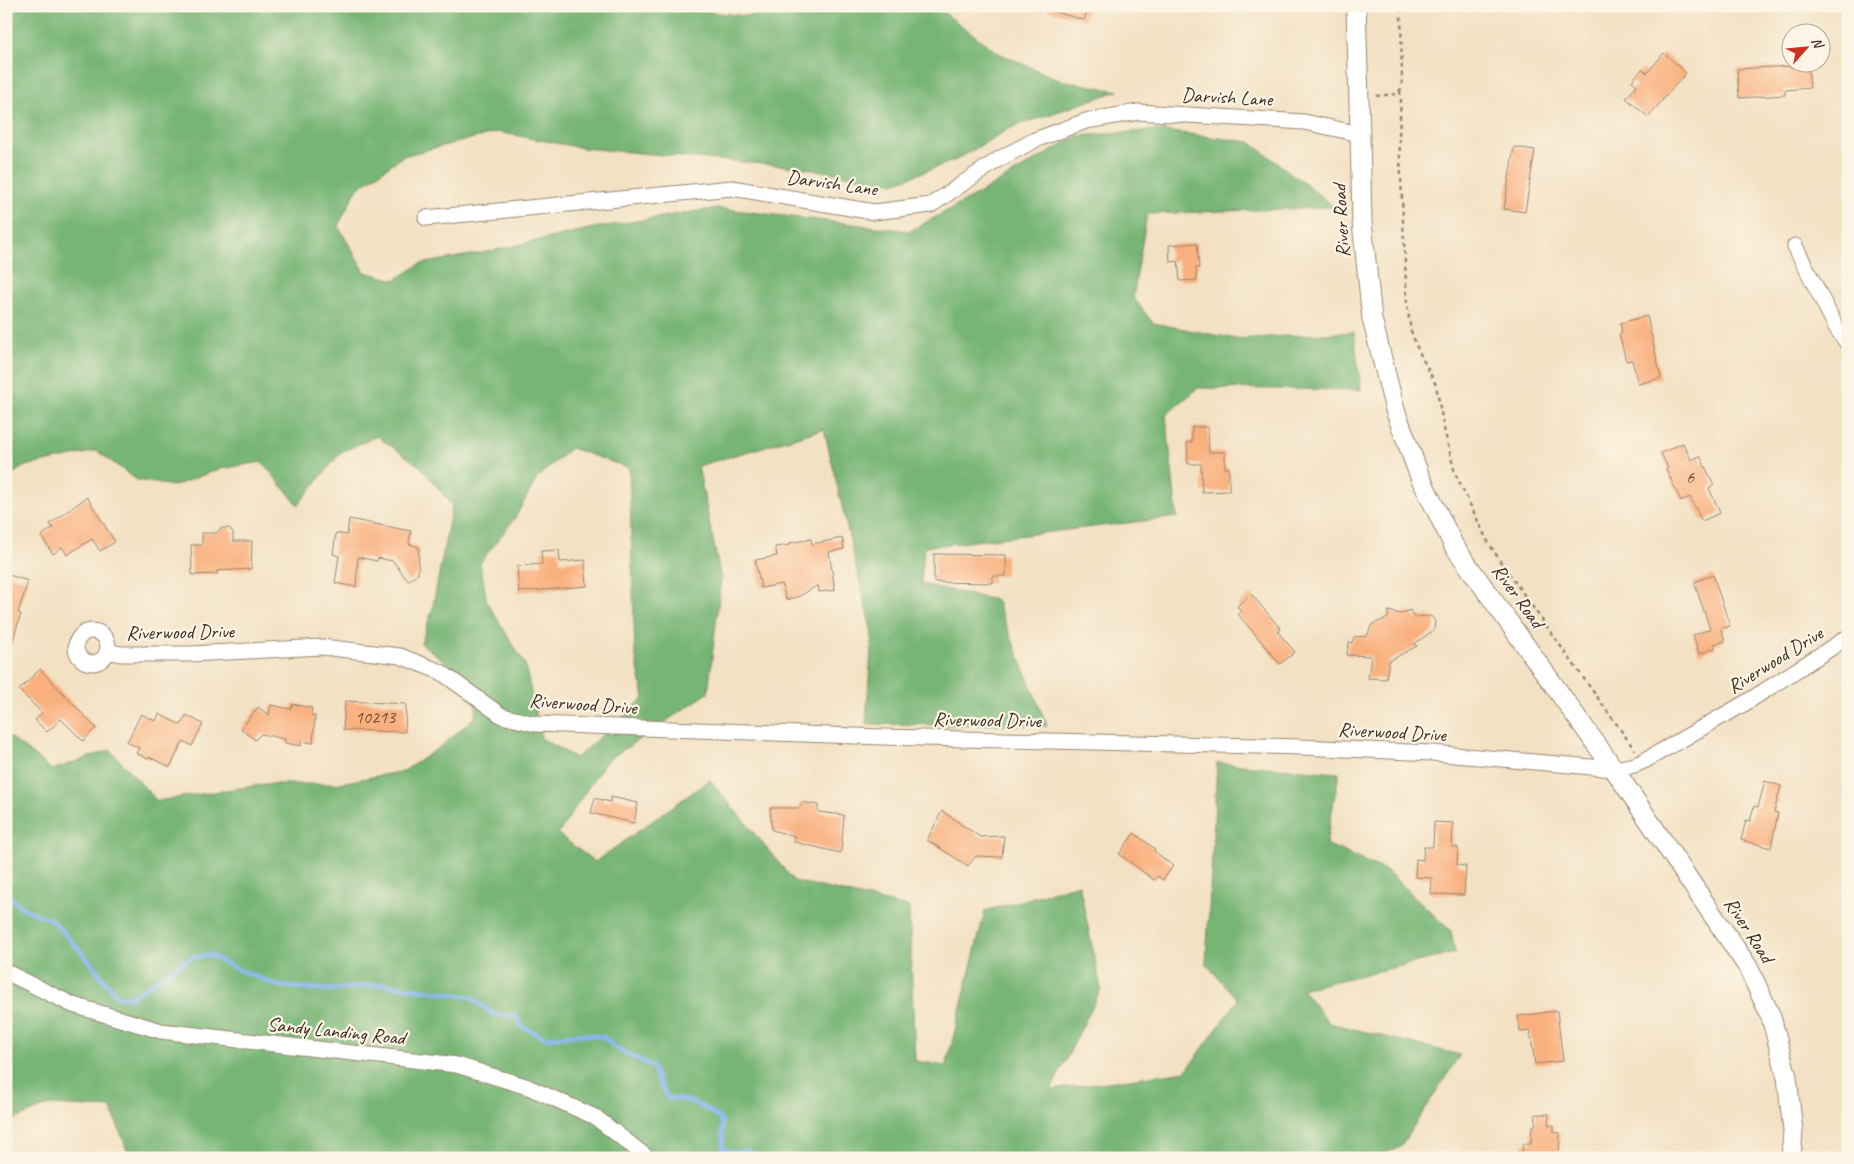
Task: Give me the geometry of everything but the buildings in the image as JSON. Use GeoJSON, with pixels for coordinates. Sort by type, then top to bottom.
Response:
{"type":"FeatureCollection","features":[{"type":"Feature","properties":{"kind":"main road","name":"River Road"},"geometry":{"type":"LineString","coordinates":[[1356,6],[1362,222],[1372,319],[1395,410],[1420,476],[1454,546],[1614,769],[1748,967],[1771,1018],[1786,1077],[1793,1130],[1791,1158]]}},
{"type":"Feature","properties":{"kind":"street","name":"Darvish Lane"},"geometry":{"type":"LineString","coordinates":[[426,218],[732,188],[874,212],[931,205],[999,159],[1034,140],[1086,121],[1138,112],[1304,122],[1360,134]]}},
{"type":"Feature","properties":{"kind":"street"},"geometry":{"type":"LineString","coordinates":[[1795,246],[1837,329],[1848,344]]}},
{"type":"Feature","properties":{"kind":"street","name":"Riverwood Drive"},"geometry":{"type":"LineString","coordinates":[[107,651],[121,654],[190,654],[322,648],[400,656],[440,672],[502,716],[536,724],[882,737],[1320,748],[1432,753],[1614,769],[1635,766],[1747,702],[1848,637]]}},
{"type":"Feature","properties":{"kind":"street","name":"Sandy Landing Road"},"geometry":{"type":"LineString","coordinates":[[6,972],[73,1004],[161,1031],[458,1065],[528,1087],[595,1117],[648,1158]]}},
{"type":"Feature","properties":{"kind":"path"},"geometry":{"type":"LineString","coordinates":[[1401,6],[1403,83],[1400,91],[1399,134],[1407,305],[1413,337],[1436,386],[1455,473],[1487,540],[1502,564],[1635,751]]}},
{"type":"Feature","properties":{"kind":"path"},"geometry":{"type":"LineString","coordinates":[[1359,98],[1400,91]]}},
{"type":"Feature","properties":{"kind":"green space"},"geometry":{"type":"Polygon","coordinates":[[[6,6],[658,6],[745,16],[801,6],[935,6],[1000,54],[1060,80],[1118,91],[1010,128],[956,160],[894,183],[798,167],[583,148],[498,132],[403,156],[357,189],[338,226],[365,272],[395,280],[420,264],[487,252],[593,228],[717,208],[910,231],[1077,136],[1157,130],[1250,142],[1335,207],[1147,214],[1133,297],[1153,323],[1236,339],[1354,332],[1361,390],[1198,388],[1166,415],[1177,517],[924,547],[921,584],[996,600],[1047,726],[866,724],[872,634],[824,429],[698,466],[721,579],[708,693],[605,762],[558,834],[595,862],[710,780],[794,881],[909,907],[915,1061],[946,1066],[985,911],[1079,884],[1101,989],[1051,1090],[1186,1071],[1238,1000],[1206,964],[1217,763],[1339,773],[1326,844],[1387,871],[1451,931],[1455,953],[1302,989],[1329,1023],[1460,1055],[1400,1147],[1374,1158],[290,1158],[267,1154],[259,1158],[130,1158],[111,1108],[49,1105],[6,1123],[6,734],[52,770],[110,750],[157,801],[265,784],[335,784],[404,771],[443,745],[475,717],[478,687],[421,643],[432,611],[452,505],[421,467],[377,436],[341,452],[298,505],[262,462],[219,469],[174,486],[137,480],[97,451],[25,466],[6,478],[6,6]],[[571,448],[537,478],[515,518],[480,563],[487,602],[525,664],[541,738],[576,758],[644,698],[635,653],[629,468],[571,448]]]}},
{"type":"Feature","properties":{"kind":"waterway"},"geometry":{"type":"LineString","coordinates":[[6,894],[24,909],[52,920],[86,957],[118,997],[131,997],[190,958],[210,955],[237,969],[279,986],[331,990],[383,984],[471,997],[494,1015],[516,1016],[522,1027],[547,1038],[579,1034],[604,1037],[615,1048],[652,1066],[668,1099],[683,1100],[697,1104],[722,1121],[723,1149],[733,1152],[748,1151],[757,1158]]}}]}
